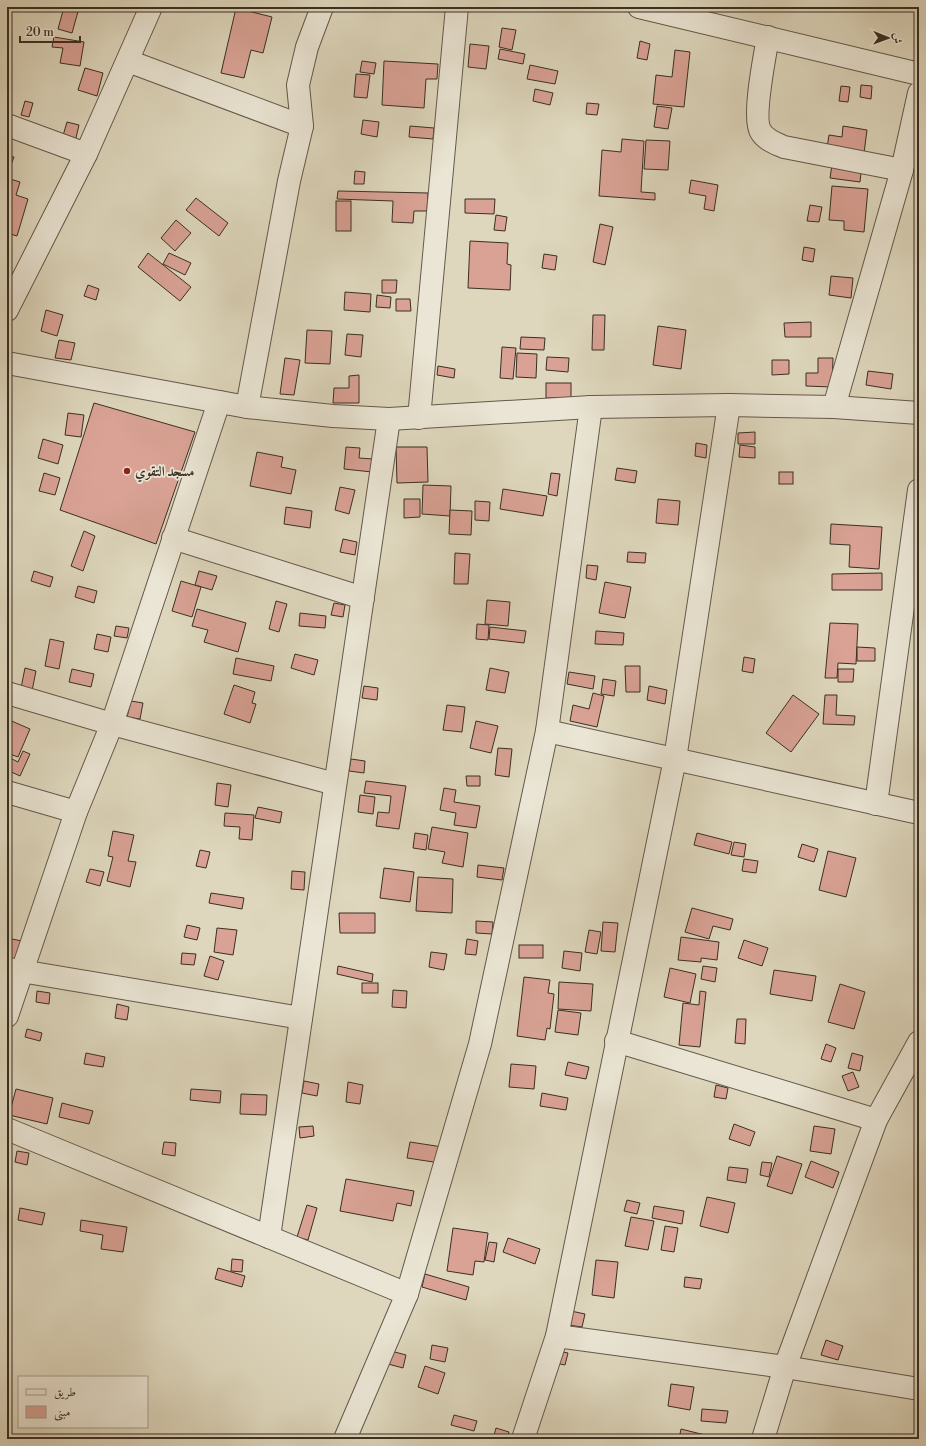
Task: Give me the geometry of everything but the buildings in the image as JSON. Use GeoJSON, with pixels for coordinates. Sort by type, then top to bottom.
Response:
{"type":"FeatureCollection","features":[{"type":"Feature","properties":{"kind":"street"},"geometry":{"type":"LineString","coordinates":[[7,310],[86,154],[151,7]]}},
{"type":"Feature","properties":{"kind":"street"},"geometry":{"type":"LineString","coordinates":[[247,407],[289,181],[302,126],[298,85],[307,46],[322,7]]}},
{"type":"Feature","properties":{"kind":"street"},"geometry":{"type":"LineString","coordinates":[[419,418],[457,7]]}},
{"type":"Feature","properties":{"kind":"street"},"geometry":{"type":"LineString","coordinates":[[639,7],[674,11],[768,37],[919,74]]}},
{"type":"Feature","properties":{"kind":"street"},"geometry":{"type":"LineString","coordinates":[[768,37],[758,109],[760,131],[769,141],[784,147],[902,170]]}},
{"type":"Feature","properties":{"kind":"street"},"geometry":{"type":"LineString","coordinates":[[128,61],[302,126]]}},
{"type":"Feature","properties":{"kind":"street"},"geometry":{"type":"LineString","coordinates":[[834,407],[902,170],[919,92]]}},
{"type":"Feature","properties":{"kind":"street"},"geometry":{"type":"LineString","coordinates":[[7,125],[86,154]]}},
{"type":"Feature","properties":{"kind":"street"},"geometry":{"type":"LineString","coordinates":[[7,363],[247,407],[389,419],[591,407],[729,405],[834,407],[919,413]]}},
{"type":"Feature","properties":{"kind":"street"},"geometry":{"type":"LineString","coordinates":[[7,1016],[14,970],[112,724],[219,402]]}},
{"type":"Feature","properties":{"kind":"street"},"geometry":{"type":"LineString","coordinates":[[523,1439],[557,1336],[616,1041],[675,759],[729,405]]}},
{"type":"Feature","properties":{"kind":"street"},"geometry":{"type":"LineString","coordinates":[[345,1439],[407,1294],[480,1044],[547,731],[591,407]]}},
{"type":"Feature","properties":{"kind":"street"},"geometry":{"type":"LineString","coordinates":[[270,1237],[389,419]]}},
{"type":"Feature","properties":{"kind":"street"},"geometry":{"type":"LineString","coordinates":[[876,804],[919,490]]}},
{"type":"Feature","properties":{"kind":"street"},"geometry":{"type":"LineString","coordinates":[[173,538],[363,598]]}},
{"type":"Feature","properties":{"kind":"street"},"geometry":{"type":"LineString","coordinates":[[7,693],[112,724],[335,784]]}},
{"type":"Feature","properties":{"kind":"street"},"geometry":{"type":"LineString","coordinates":[[547,731],[919,813]]}},
{"type":"Feature","properties":{"kind":"street"},"geometry":{"type":"LineString","coordinates":[[7,792],[76,812]]}},
{"type":"Feature","properties":{"kind":"street"},"geometry":{"type":"LineString","coordinates":[[14,970],[301,1018]]}},
{"type":"Feature","properties":{"kind":"street"},"geometry":{"type":"LineString","coordinates":[[616,1041],[876,1120]]}},
{"type":"Feature","properties":{"kind":"street"},"geometry":{"type":"LineString","coordinates":[[763,1439],[784,1367],[876,1120],[919,1042]]}},
{"type":"Feature","properties":{"kind":"street"},"geometry":{"type":"LineString","coordinates":[[7,1129],[407,1294]]}},
{"type":"Feature","properties":{"kind":"street"},"geometry":{"type":"LineString","coordinates":[[557,1336],[784,1367],[919,1389]]}},
{"type":"Feature","properties":{"kind":"place","name":"مسجد التقوي"},"geometry":{"type":"Point","coordinates":[127,471]}}]}
